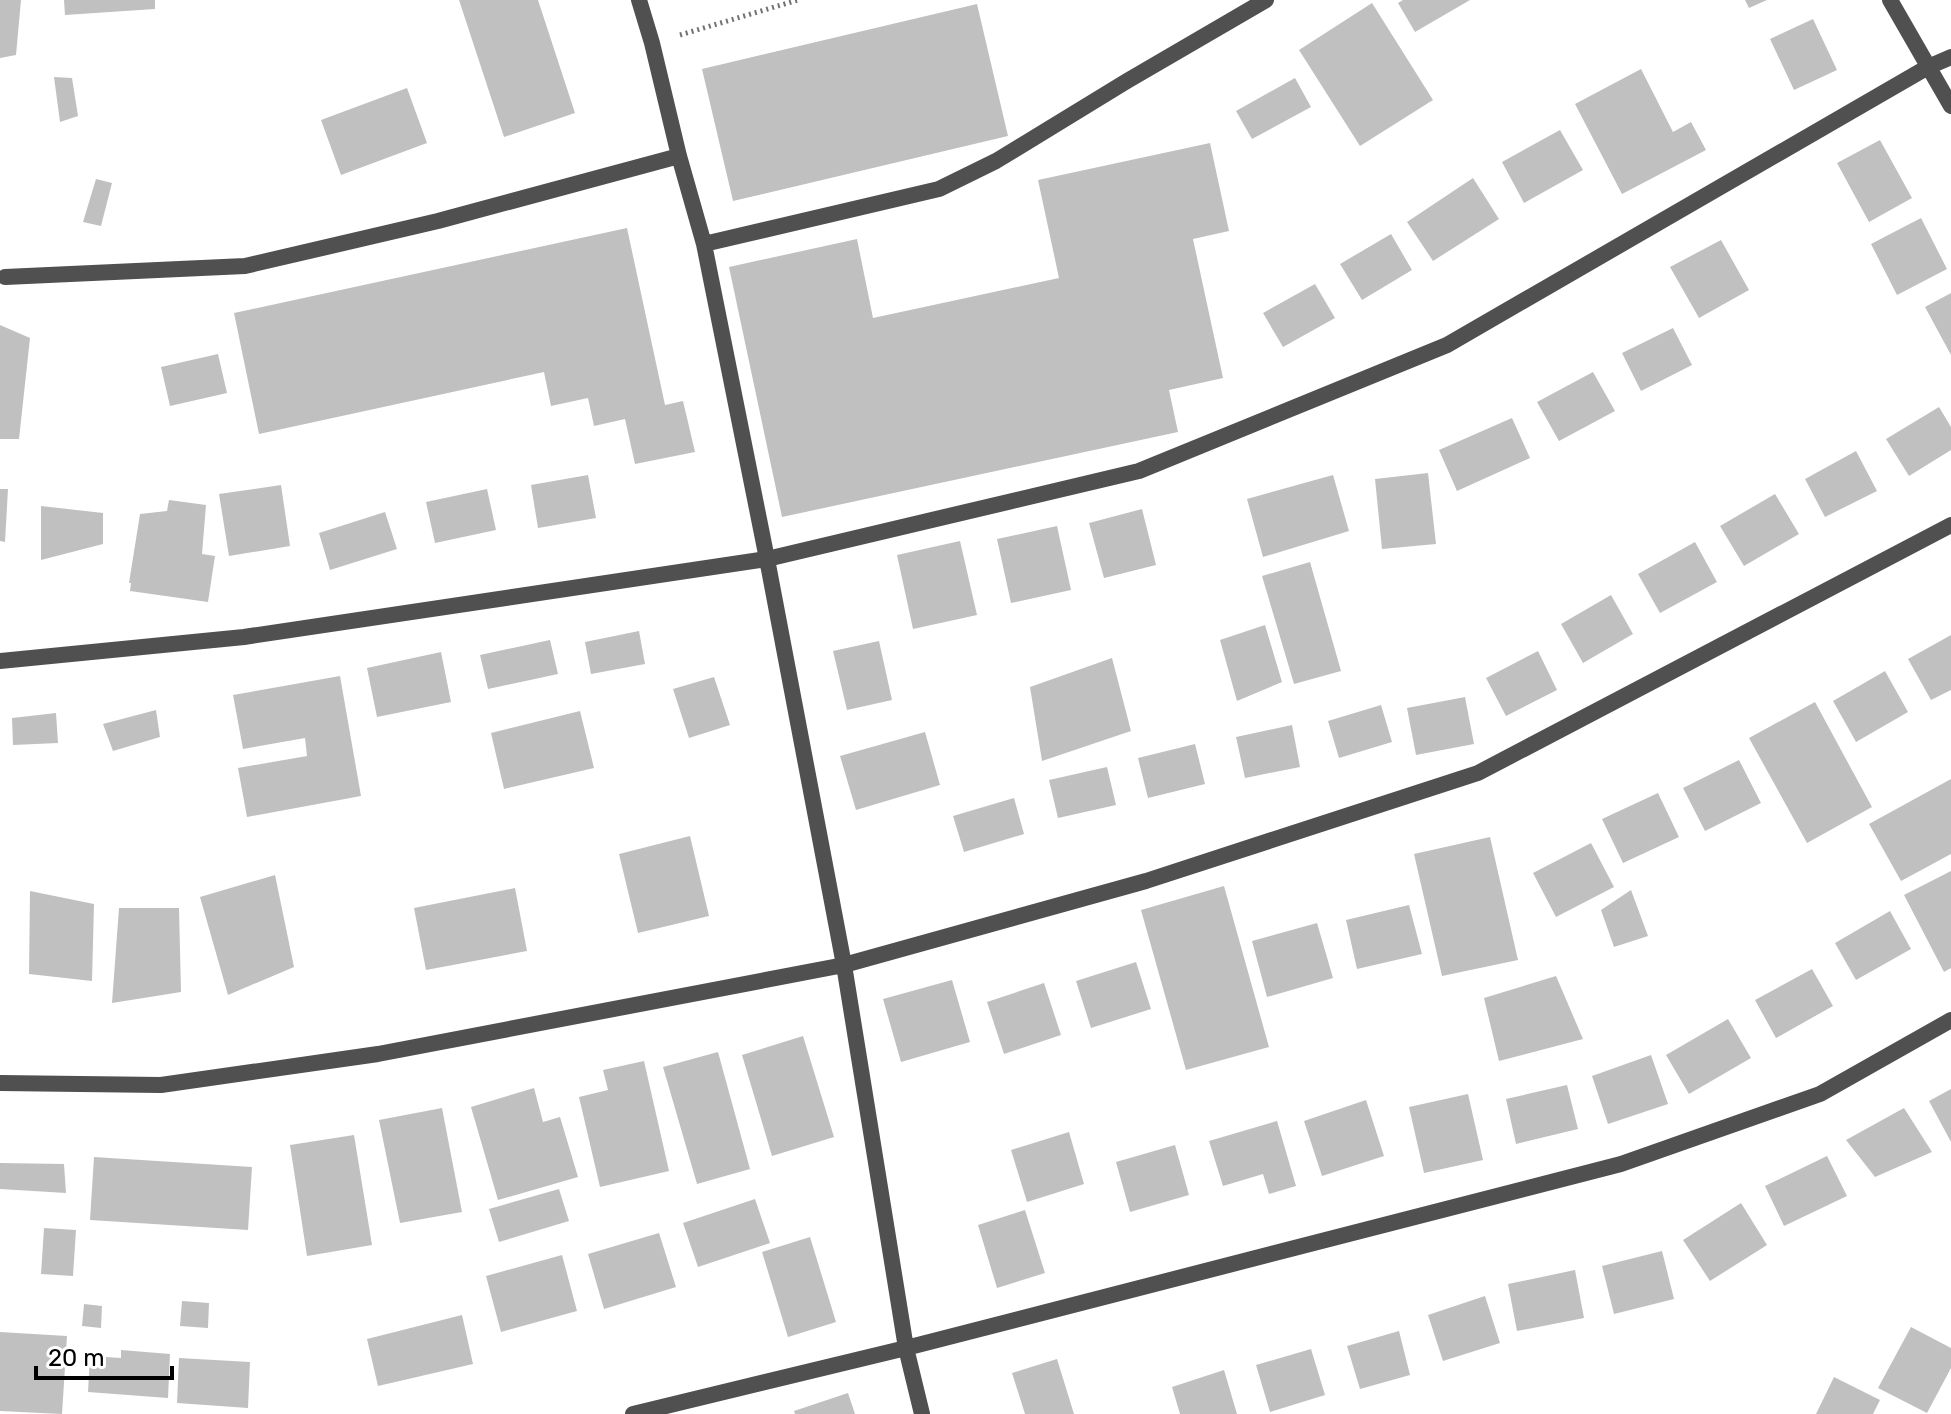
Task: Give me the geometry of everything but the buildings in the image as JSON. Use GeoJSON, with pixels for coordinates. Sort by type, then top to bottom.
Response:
{"type":"FeatureCollection","features":[{"type":"Feature","properties":{"kind":"street"},"geometry":{"type":"LineString","coordinates":[[639,0],[704,244],[844,965],[906,1348],[922,1414]]}},
{"type":"Feature","properties":{"kind":"street"},"geometry":{"type":"LineString","coordinates":[[704,244],[939,189],[996,161],[1266,0]]}},
{"type":"Feature","properties":{"kind":"street"},"geometry":{"type":"LineString","coordinates":[[1890,0],[1951,106]]}},
{"type":"Feature","properties":{"kind":"street"},"geometry":{"type":"LineString","coordinates":[[0,661],[244,637],[767,559],[1139,471],[1447,345],[1928,67],[1951,57]]}},
{"type":"Feature","properties":{"kind":"street"},"geometry":{"type":"LineString","coordinates":[[5,277],[245,266],[438,221],[679,156]]}},
{"type":"Feature","properties":{"kind":"street"},"geometry":{"type":"LineString","coordinates":[[0,1083],[161,1085],[378,1054],[844,965],[1146,881],[1478,773],[1951,525]]}},
{"type":"Feature","properties":{"kind":"street"},"geometry":{"type":"LineString","coordinates":[[633,1414],[906,1348],[1621,1164],[1820,1094],[1951,1020]]}},
{"type":"Feature","properties":{"kind":"path"},"geometry":{"type":"LineString","coordinates":[[652,43],[798,0]]}}]}
